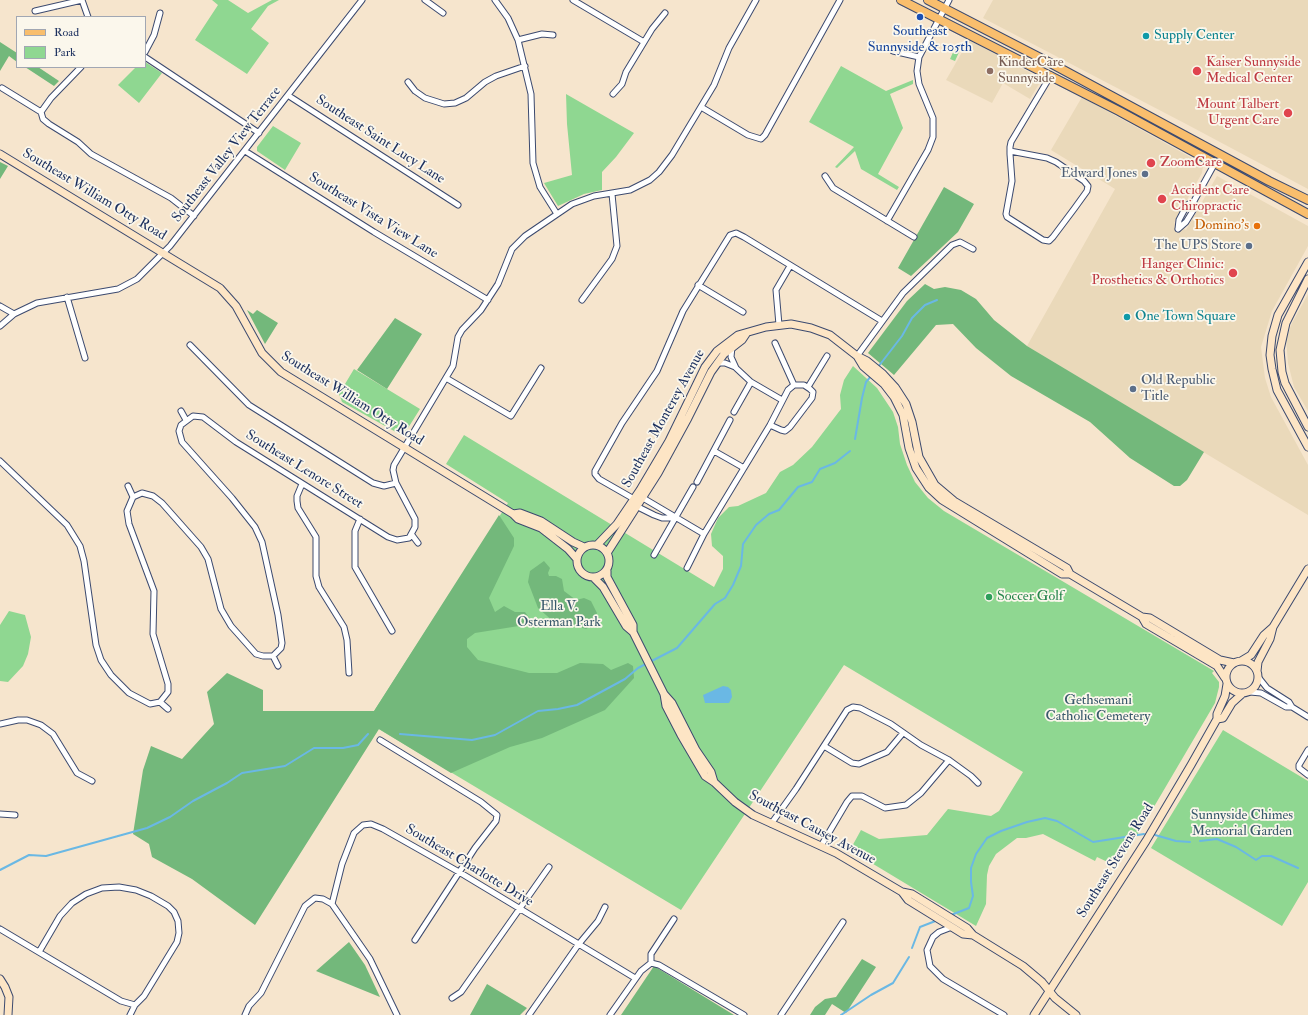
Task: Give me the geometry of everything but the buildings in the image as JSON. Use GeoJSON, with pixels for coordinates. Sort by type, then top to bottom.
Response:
{"type":"FeatureCollection","features":[{"type":"Feature","properties":{"kind":"main road"},"geometry":{"type":"LineString","coordinates":[[901,0],[1051,75],[1308,214]]}},
{"type":"Feature","properties":{"kind":"main road"},"geometry":{"type":"LineString","coordinates":[[928,0],[1079,78],[1268,181],[1308,200]]}},
{"type":"Feature","properties":{"kind":"main road"},"geometry":{"type":"LineString","coordinates":[[1051,75],[1056,72],[1070,80],[1079,78]]}},
{"type":"Feature","properties":{"kind":"main road"},"geometry":{"type":"LineString","coordinates":[[1119,111],[1123,108],[1137,116],[1145,114]]}},
{"type":"Feature","properties":{"kind":"street"},"geometry":{"type":"LineString","coordinates":[[35,11],[82,0],[88,16]]}},
{"type":"Feature","properties":{"kind":"street","name":"Southeast Valley View Terrace"},"geometry":{"type":"LineString","coordinates":[[0,326],[14,314],[37,303],[125,287],[137,279],[164,253],[194,216],[289,96],[362,0]]}},
{"type":"Feature","properties":{"kind":"street"},"geometry":{"type":"LineString","coordinates":[[425,0],[443,13]]}},
{"type":"Feature","properties":{"kind":"street"},"geometry":{"type":"LineString","coordinates":[[495,0],[508,18],[518,40],[531,94],[533,163],[540,187],[557,214]]}},
{"type":"Feature","properties":{"kind":"street"},"geometry":{"type":"LineString","coordinates":[[573,0],[644,42]]}},
{"type":"Feature","properties":{"kind":"street"},"geometry":{"type":"LineString","coordinates":[[418,543],[412,534],[415,527],[415,519],[396,483],[393,470],[404,447],[446,378],[456,358],[458,337],[462,330],[488,300],[498,284],[512,249],[526,236],[557,214],[583,199],[612,194],[639,186],[659,172],[672,155],[714,85],[729,48],[756,0]]}},
{"type":"Feature","properties":{"kind":"street"},"geometry":{"type":"LineString","coordinates":[[701,107],[748,134],[761,139],[765,135],[840,0]]}},
{"type":"Feature","properties":{"kind":"street"},"geometry":{"type":"LineString","coordinates":[[886,221],[928,150],[933,137],[933,118],[917,76],[920,58],[949,0]]}},
{"type":"Feature","properties":{"kind":"street"},"geometry":{"type":"LineString","coordinates":[[146,50],[154,35],[160,13]]}},
{"type":"Feature","properties":{"kind":"street"},"geometry":{"type":"LineString","coordinates":[[613,94],[622,84],[626,72],[652,29],[665,13]]}},
{"type":"Feature","properties":{"kind":"street"},"geometry":{"type":"LineString","coordinates":[[518,40],[542,34],[553,35]]}},
{"type":"Feature","properties":{"kind":"street"},"geometry":{"type":"LineString","coordinates":[[894,51],[920,58]]}},
{"type":"Feature","properties":{"kind":"street"},"geometry":{"type":"LineString","coordinates":[[146,58],[259,133]]}},
{"type":"Feature","properties":{"kind":"street"},"geometry":{"type":"LineString","coordinates":[[408,82],[415,91],[425,98],[444,104],[455,103],[466,98],[485,82],[496,76],[525,66]]}},
{"type":"Feature","properties":{"kind":"street"},"geometry":{"type":"LineString","coordinates":[[41,112],[51,98],[80,68]]}},
{"type":"Feature","properties":{"kind":"street"},"geometry":{"type":"LineString","coordinates":[[1010,151],[1047,158],[1056,162],[1084,181],[1088,186],[1087,191],[1049,241],[1043,240],[1006,216],[1012,181],[1010,151],[1011,142],[1051,75]]}},
{"type":"Feature","properties":{"kind":"street"},"geometry":{"type":"LineString","coordinates":[[2,88],[41,112],[45,121],[78,142],[91,154],[171,198],[194,216]]}},
{"type":"Feature","properties":{"kind":"street","name":"Southeast Saint Lucy Lane"},"geometry":{"type":"LineString","coordinates":[[289,96],[458,205]]}},
{"type":"Feature","properties":{"kind":"street","name":"Southeast Vista View Lane"},"geometry":{"type":"LineString","coordinates":[[245,151],[374,232],[488,300]]}},
{"type":"Feature","properties":{"kind":"street","name":"Southeast William Otty Road"},"geometry":{"type":"LineString","coordinates":[[0,154],[208,279],[224,291],[236,306],[262,353],[275,368],[513,514],[518,519],[548,533],[568,549],[576,558]]}},
{"type":"Feature","properties":{"kind":"street"},"geometry":{"type":"LineString","coordinates":[[1194,200],[1194,209],[1186,222],[1178,229],[1179,220],[1184,210],[1187,205],[1194,200],[1215,164]]}},
{"type":"Feature","properties":{"kind":"street"},"geometry":{"type":"LineString","coordinates":[[825,176],[833,188],[914,238]]}},
{"type":"Feature","properties":{"kind":"street"},"geometry":{"type":"LineString","coordinates":[[582,300],[612,259],[617,246],[612,194]]}},
{"type":"Feature","properties":{"kind":"street"},"geometry":{"type":"LineString","coordinates":[[675,518],[662,518],[638,507],[634,499],[599,479],[595,474],[595,471],[622,423],[657,371],[683,311],[698,285],[721,246],[733,234],[744,237],[882,321]]}},
{"type":"Feature","properties":{"kind":"street"},"geometry":{"type":"LineString","coordinates":[[857,356],[903,293],[952,245],[960,242],[973,249]]}},
{"type":"Feature","properties":{"kind":"street"},"geometry":{"type":"LineString","coordinates":[[1308,262],[1278,315],[1272,336],[1270,355],[1277,390],[1308,447]]}},
{"type":"Feature","properties":{"kind":"street"},"geometry":{"type":"LineString","coordinates":[[779,325],[776,290],[790,266]]}},
{"type":"Feature","properties":{"kind":"street"},"geometry":{"type":"LineString","coordinates":[[1308,279],[1286,323],[1281,340],[1280,355],[1285,383],[1308,427]]}},
{"type":"Feature","properties":{"kind":"street"},"geometry":{"type":"LineString","coordinates":[[698,285],[743,312]]}},
{"type":"Feature","properties":{"kind":"street"},"geometry":{"type":"LineString","coordinates":[[67,297],[85,358]]}},
{"type":"Feature","properties":{"kind":"street"},"geometry":{"type":"LineString","coordinates":[[0,306],[14,314]]}},
{"type":"Feature","properties":{"kind":"street","name":"Southeast Monterey Avenue"},"geometry":{"type":"LineString","coordinates":[[597,545],[617,524],[634,499],[668,441],[705,367],[717,351],[738,335],[779,325],[800,325],[821,331],[837,340],[857,356],[867,360],[901,396],[908,409],[912,422],[919,457],[935,485],[954,502],[1067,568],[1070,574],[1142,617],[1150,618],[1220,660],[1238,662]]}},
{"type":"Feature","properties":{"kind":"street","name":"Southeast Monterey Avenue"},"geometry":{"type":"LineString","coordinates":[[607,553],[638,507],[682,430],[716,363],[746,334]]}},
{"type":"Feature","properties":{"kind":"street"},"geometry":{"type":"LineString","coordinates":[[775,343],[794,385]]}},
{"type":"Feature","properties":{"kind":"street"},"geometry":{"type":"LineString","coordinates":[[190,345],[249,406],[373,483],[384,486],[396,483]]}},
{"type":"Feature","properties":{"kind":"street"},"geometry":{"type":"LineString","coordinates":[[732,347],[731,357],[736,368]]}},
{"type":"Feature","properties":{"kind":"street"},"geometry":{"type":"LineString","coordinates":[[808,387],[827,356]]}},
{"type":"Feature","properties":{"kind":"street"},"geometry":{"type":"LineString","coordinates":[[716,363],[725,363],[736,368],[751,382],[782,400]]}},
{"type":"Feature","properties":{"kind":"street"},"geometry":{"type":"LineString","coordinates":[[446,378],[511,416],[541,368]]}},
{"type":"Feature","properties":{"kind":"street"},"geometry":{"type":"LineString","coordinates":[[734,412],[751,382]]}},
{"type":"Feature","properties":{"kind":"street"},"geometry":{"type":"LineString","coordinates":[[687,568],[704,534],[770,425],[788,390],[794,385],[808,387],[813,392],[812,398],[790,427],[785,431],[770,425]]}},
{"type":"Feature","properties":{"kind":"street"},"geometry":{"type":"LineString","coordinates":[[0,461],[67,525],[80,546],[84,561],[95,641],[101,660],[111,675],[121,686],[138,699],[150,704],[160,702],[168,692],[168,684],[153,634],[154,591],[128,518],[127,507],[133,497],[142,493],[153,496],[162,503],[190,534],[208,559],[216,595],[221,609],[231,626],[256,654],[262,656],[273,656],[281,648],[282,643],[278,615],[262,542],[256,527],[182,442],[179,431],[186,420],[181,411]]}},
{"type":"Feature","properties":{"kind":"street","name":"Southeast Lenore Street"},"geometry":{"type":"LineString","coordinates":[[186,420],[196,416],[203,417],[236,442],[392,538],[402,540],[412,534]]}},
{"type":"Feature","properties":{"kind":"street"},"geometry":{"type":"LineString","coordinates":[[654,555],[714,451],[730,420]]}},
{"type":"Feature","properties":{"kind":"street"},"geometry":{"type":"LineString","coordinates":[[714,451],[744,468]]}},
{"type":"Feature","properties":{"kind":"street"},"geometry":{"type":"LineString","coordinates":[[302,484],[297,496],[298,508],[316,536],[316,576],[319,587],[344,627],[347,640],[349,673]]}},
{"type":"Feature","properties":{"kind":"street"},"geometry":{"type":"LineString","coordinates":[[128,486],[133,497]]}},
{"type":"Feature","properties":{"kind":"street"},"geometry":{"type":"LineString","coordinates":[[634,499],[643,498],[704,534]]}},
{"type":"Feature","properties":{"kind":"street","name":"Southeast William Otty Road"},"geometry":{"type":"LineString","coordinates":[[513,514],[520,514],[535,518],[552,527],[578,545],[584,547]]}},
{"type":"Feature","properties":{"kind":"street"},"geometry":{"type":"LineString","coordinates":[[360,519],[355,531],[356,567],[392,631]]}},
{"type":"Feature","properties":{"kind":"street"},"geometry":{"type":"LineString","coordinates":[[597,545],[607,553],[609,565],[607,571],[594,578],[583,575],[579,570],[576,558],[578,553],[584,547],[597,545]]}},
{"type":"Feature","properties":{"kind":"street"},"geometry":{"type":"LineString","coordinates":[[1250,692],[1257,685],[1258,662],[1270,639],[1273,627],[1308,569]]}},
{"type":"Feature","properties":{"kind":"street","name":"Southeast Causey Avenue"},"geometry":{"type":"LineString","coordinates":[[607,571],[608,576],[633,625],[633,632]]}},
{"type":"Feature","properties":{"kind":"street","name":"Southeast Causey Avenue"},"geometry":{"type":"LineString","coordinates":[[594,578],[603,587],[626,626],[633,632],[664,694],[666,706],[691,755],[705,776],[714,782],[735,802],[770,824],[821,846],[902,892],[912,894],[934,907],[964,934],[973,935],[1023,966],[1076,1015]]}},
{"type":"Feature","properties":{"kind":"street","name":"Southeast Monterey Avenue"},"geometry":{"type":"LineString","coordinates":[[1142,617],[1146,624],[1217,666],[1226,681]]}},
{"type":"Feature","properties":{"kind":"street"},"geometry":{"type":"LineString","coordinates":[[1273,627],[1264,635],[1251,655],[1228,669],[1226,681],[1233,691],[1242,694],[1250,692],[1261,694],[1308,717]]}},
{"type":"Feature","properties":{"kind":"street"},"geometry":{"type":"LineString","coordinates":[[273,656],[278,666]]}},
{"type":"Feature","properties":{"kind":"street"},"geometry":{"type":"LineString","coordinates":[[1238,662],[1252,664],[1267,688],[1289,702],[1292,708]]}},
{"type":"Feature","properties":{"kind":"street","name":"Southeast Stevens Road"},"geometry":{"type":"LineString","coordinates":[[1218,720],[1217,714],[1225,696],[1226,681]]}},
{"type":"Feature","properties":{"kind":"street","name":"Southeast Stevens Road"},"geometry":{"type":"LineString","coordinates":[[1034,1015],[1146,841],[1218,720],[1223,718],[1232,703],[1242,694]]}},
{"type":"Feature","properties":{"kind":"street"},"geometry":{"type":"LineString","coordinates":[[160,702],[168,709]]}},
{"type":"Feature","properties":{"kind":"street"},"geometry":{"type":"LineString","coordinates":[[770,824],[847,710],[854,707],[860,708],[891,724],[921,745],[949,760],[978,783]]}},
{"type":"Feature","properties":{"kind":"street"},"geometry":{"type":"LineString","coordinates":[[0,724],[18,720],[27,720],[41,724],[53,734],[78,773],[92,782]]}},
{"type":"Feature","properties":{"kind":"street"},"geometry":{"type":"LineString","coordinates":[[824,746],[852,763],[859,764],[886,752],[903,733]]}},
{"type":"Feature","properties":{"kind":"street"},"geometry":{"type":"LineString","coordinates":[[380,740],[481,802],[497,815],[496,821],[459,872],[415,940]]}},
{"type":"Feature","properties":{"kind":"street"},"geometry":{"type":"LineString","coordinates":[[1308,750],[1299,765],[1299,768],[1308,775]]}},
{"type":"Feature","properties":{"kind":"street"},"geometry":{"type":"LineString","coordinates":[[821,846],[852,796],[862,796],[885,808],[906,805],[922,793],[949,760]]}},
{"type":"Feature","properties":{"kind":"street"},"geometry":{"type":"LineString","coordinates":[[0,814],[15,815]]}},
{"type":"Feature","properties":{"kind":"street","name":"Southeast Charlotte Drive"},"geometry":{"type":"LineString","coordinates":[[332,904],[342,864],[351,840],[358,828],[363,825],[371,824],[459,872],[635,978]]}},
{"type":"Feature","properties":{"kind":"street"},"geometry":{"type":"LineString","coordinates":[[452,998],[461,992],[549,867]]}},
{"type":"Feature","properties":{"kind":"street"},"geometry":{"type":"LineString","coordinates":[[39,952],[60,916],[72,903],[86,894],[102,888],[119,887],[136,890],[151,896],[168,906],[174,912],[178,921],[179,933],[177,942],[144,996],[135,1005],[130,1015]]}},
{"type":"Feature","properties":{"kind":"street","name":"Southeast Causey Avenue"},"geometry":{"type":"LineString","coordinates":[[902,892],[908,900],[952,924]]}},
{"type":"Feature","properties":{"kind":"street"},"geometry":{"type":"LineString","coordinates":[[245,1015],[249,1006],[262,993],[305,906],[315,898],[324,899],[332,904],[370,959],[397,1015]]}},
{"type":"Feature","properties":{"kind":"street"},"geometry":{"type":"LineString","coordinates":[[529,1015],[578,945],[598,921],[605,907]]}},
{"type":"Feature","properties":{"kind":"street"},"geometry":{"type":"LineString","coordinates":[[651,963],[651,954],[674,919]]}},
{"type":"Feature","properties":{"kind":"street"},"geometry":{"type":"LineString","coordinates":[[781,1015],[843,922]]}},
{"type":"Feature","properties":{"kind":"street"},"geometry":{"type":"LineString","coordinates":[[952,924],[933,937],[927,950],[930,966],[936,973],[1004,1015]]}},
{"type":"Feature","properties":{"kind":"street"},"geometry":{"type":"LineString","coordinates":[[0,929],[121,1001],[135,1005]]}},
{"type":"Feature","properties":{"kind":"street"},"geometry":{"type":"LineString","coordinates":[[610,1015],[635,978],[651,963],[659,964],[744,1015]]}},
{"type":"Feature","properties":{"kind":"street"},"geometry":{"type":"LineString","coordinates":[[0,979],[9,997],[8,1015]]}},
{"type":"Feature","properties":{"kind":"shaded area","name":"Kaiser Sunnyside Medical Center"},"geometry":{"type":"Polygon","coordinates":[[[993,0],[1308,0],[1308,189],[983,18],[993,0]]]}},
{"type":"Feature","properties":{"kind":"shaded area","name":"KinderCare Sunnyside"},"geometry":{"type":"Polygon","coordinates":[[[969,40],[1042,79],[1030,99],[1003,83],[992,103],[946,80],[969,40]]]}},
{"type":"Feature","properties":{"kind":"shaded area"},"geometry":{"type":"Polygon","coordinates":[[[1082,97],[1201,163],[1203,166],[1202,173],[1174,223],[1186,230],[1217,176],[1308,226],[1308,246],[1272,311],[1261,347],[1265,378],[1271,397],[1308,465],[1308,515],[1027,346],[1115,189],[1051,150],[1082,97]]]}},
{"type":"Feature","properties":{"kind":"shaded area"},"geometry":{"type":"Polygon","coordinates":[[[1308,294],[1308,411],[1294,387],[1288,363],[1286,338],[1292,323],[1308,294]]]}},
{"type":"Feature","properties":{"kind":"green space"},"geometry":{"type":"Polygon","coordinates":[[[212,0],[228,0],[248,13],[272,0],[279,0],[268,6],[251,29],[269,43],[247,74],[195,40],[218,5],[212,0]]]}},
{"type":"Feature","properties":{"kind":"green space"},"geometry":{"type":"Polygon","coordinates":[[[0,42],[16,52],[16,61],[9,56],[0,71],[0,42]]]}},
{"type":"Feature","properties":{"kind":"green space"},"geometry":{"type":"Polygon","coordinates":[[[955,48],[960,50],[955,61],[950,59],[955,48]]]}},
{"type":"Feature","properties":{"kind":"green space"},"geometry":{"type":"Polygon","coordinates":[[[146,63],[162,73],[139,103],[118,85],[135,68],[146,68],[146,63]]]}},
{"type":"Feature","properties":{"kind":"green space"},"geometry":{"type":"Polygon","coordinates":[[[841,66],[886,91],[913,80],[913,84],[890,94],[903,128],[878,174],[899,187],[897,190],[861,169],[855,151],[837,168],[835,167],[854,147],[809,122],[841,66]]]}},
{"type":"Feature","properties":{"kind":"green space"},"geometry":{"type":"Polygon","coordinates":[[[27,68],[40,68],[59,81],[54,86],[27,68]]]}},
{"type":"Feature","properties":{"kind":"green space"},"geometry":{"type":"Polygon","coordinates":[[[566,94],[634,133],[616,157],[602,172],[602,190],[584,194],[558,206],[544,183],[572,175],[567,124],[566,94]]]}},
{"type":"Feature","properties":{"kind":"green space"},"geometry":{"type":"Polygon","coordinates":[[[273,126],[301,143],[285,170],[257,151],[257,147],[273,126]]]}},
{"type":"Feature","properties":{"kind":"green space"},"geometry":{"type":"Polygon","coordinates":[[[0,162],[8,166],[0,179],[0,162]]]}},
{"type":"Feature","properties":{"kind":"green space"},"geometry":{"type":"Polygon","coordinates":[[[944,187],[974,204],[958,232],[911,276],[898,268],[944,187]]]}},
{"type":"Feature","properties":{"kind":"green space"},"geometry":{"type":"Polygon","coordinates":[[[925,284],[934,289],[945,287],[961,290],[976,299],[994,320],[1027,346],[1204,452],[1187,480],[1180,486],[1174,486],[1130,458],[1090,422],[1011,376],[976,348],[953,324],[936,325],[894,375],[868,353],[907,301],[925,284]]]}},
{"type":"Feature","properties":{"kind":"green space"},"geometry":{"type":"Polygon","coordinates":[[[247,310],[253,314],[257,310],[278,323],[265,344],[247,310]]]}},
{"type":"Feature","properties":{"kind":"green space"},"geometry":{"type":"Polygon","coordinates":[[[395,318],[422,334],[387,389],[357,370],[395,318]]]}},
{"type":"Feature","properties":{"kind":"green space"},"geometry":{"type":"Polygon","coordinates":[[[853,366],[877,388],[893,412],[898,427],[900,444],[907,465],[915,482],[928,498],[944,511],[1214,671],[1212,673],[1219,682],[1215,703],[1135,839],[1116,866],[1097,857],[1095,861],[1043,834],[1026,838],[1017,838],[996,854],[989,866],[987,875],[986,904],[976,926],[850,850],[861,830],[879,839],[927,835],[948,809],[991,816],[999,811],[1023,772],[844,665],[681,910],[367,722],[508,503],[446,464],[464,435],[714,587],[723,569],[723,556],[712,546],[711,534],[718,518],[729,507],[738,506],[766,493],[780,472],[793,465],[812,447],[841,409],[840,395],[844,380],[853,366]]]}},
{"type":"Feature","properties":{"kind":"green space"},"geometry":{"type":"Polygon","coordinates":[[[354,369],[420,409],[403,436],[342,402],[339,394],[354,369]]]}},
{"type":"Feature","properties":{"kind":"green space"},"geometry":{"type":"Polygon","coordinates":[[[499,515],[514,538],[514,546],[489,598],[495,612],[504,606],[515,612],[525,612],[530,619],[525,625],[475,633],[467,639],[467,647],[478,660],[529,673],[557,673],[580,663],[603,664],[611,670],[628,663],[633,666],[634,678],[605,710],[542,738],[510,747],[451,773],[379,729],[255,925],[192,879],[152,857],[149,844],[133,834],[143,770],[151,746],[182,759],[214,724],[207,692],[227,673],[263,690],[263,711],[374,711],[499,515]]]}},
{"type":"Feature","properties":{"kind":"green space","name":"Ella V. Osterman Park"},"geometry":{"type":"Polygon","coordinates":[[[544,561],[550,568],[548,573],[549,576],[556,576],[562,579],[564,591],[576,600],[584,598],[591,601],[597,613],[593,625],[586,629],[576,626],[565,626],[554,622],[538,608],[528,582],[530,571],[544,561]]]}},
{"type":"Feature","properties":{"kind":"green space"},"geometry":{"type":"Polygon","coordinates":[[[9,611],[25,615],[31,637],[28,654],[23,666],[8,682],[0,681],[0,625],[9,611]]]}},
{"type":"Feature","properties":{"kind":"green space","name":"Sunnyside Chimes Memorial Garden"},"geometry":{"type":"Polygon","coordinates":[[[1223,730],[1308,781],[1308,882],[1282,926],[1151,848],[1223,730]]]}},
{"type":"Feature","properties":{"kind":"green space"},"geometry":{"type":"Polygon","coordinates":[[[349,942],[365,965],[380,997],[316,971],[349,942]]]}},
{"type":"Feature","properties":{"kind":"green space"},"geometry":{"type":"Polygon","coordinates":[[[862,959],[876,967],[846,1013],[832,1004],[825,1015],[810,1015],[815,1007],[825,999],[836,997],[862,959]]]}},
{"type":"Feature","properties":{"kind":"green space"},"geometry":{"type":"Polygon","coordinates":[[[654,966],[734,1015],[621,1015],[654,966]]]}},
{"type":"Feature","properties":{"kind":"green space"},"geometry":{"type":"Polygon","coordinates":[[[487,984],[527,1008],[520,1015],[470,1015],[487,984]]]}},
{"type":"Feature","properties":{"kind":"water"},"geometry":{"type":"Polygon","coordinates":[[[723,686],[728,687],[731,690],[732,697],[729,703],[705,703],[703,695],[723,686]]]}},
{"type":"Feature","properties":{"kind":"waterway"},"geometry":{"type":"LineString","coordinates":[[878,367],[902,336],[912,318],[925,305],[937,300]]}},
{"type":"Feature","properties":{"kind":"waterway"},"geometry":{"type":"LineString","coordinates":[[855,439],[866,382],[872,375]]}},
{"type":"Feature","properties":{"kind":"waterway"},"geometry":{"type":"LineString","coordinates":[[400,734],[472,740],[495,735],[538,711],[577,705],[625,679],[638,668],[677,648],[715,604],[725,598],[733,585],[741,566],[743,544],[756,525],[769,514],[779,510],[798,487],[812,482],[820,469],[835,463],[850,451]]}},
{"type":"Feature","properties":{"kind":"waterway"},"geometry":{"type":"LineString","coordinates":[[0,870],[29,855],[46,856],[147,828],[170,817],[193,801],[227,783],[242,773],[285,766],[314,748],[343,748],[358,745],[368,734]]}},
{"type":"Feature","properties":{"kind":"waterway"},"geometry":{"type":"LineString","coordinates":[[951,915],[969,908],[973,896],[971,868],[976,854],[987,838],[1001,831],[1027,822],[1045,818],[1057,821],[1093,842],[1144,834]]}},
{"type":"Feature","properties":{"kind":"waterway"},"geometry":{"type":"LineString","coordinates":[[1155,835],[1176,841],[1190,842]]}},
{"type":"Feature","properties":{"kind":"waterway"},"geometry":{"type":"LineString","coordinates":[[1200,841],[1217,839],[1236,847],[1256,860],[1262,856],[1271,856],[1298,868]]}},
{"type":"Feature","properties":{"kind":"waterway"},"geometry":{"type":"LineString","coordinates":[[912,948],[920,927],[938,920]]}},
{"type":"Feature","properties":{"kind":"waterway"},"geometry":{"type":"LineString","coordinates":[[841,1015],[871,995],[893,983],[909,957]]}},
{"type":"Feature","properties":{"kind":"place","name":"Southeast Sunnyside & 105th"},"geometry":{"type":"Point","coordinates":[920,17]}},
{"type":"Feature","properties":{"kind":"place","name":"Supply Center"},"geometry":{"type":"Point","coordinates":[1146,36]}},
{"type":"Feature","properties":{"kind":"place","name":"KinderCare Sunnyside"},"geometry":{"type":"Point","coordinates":[990,71]}},
{"type":"Feature","properties":{"kind":"place","name":"Kaiser Sunnyside Medical Center"},"geometry":{"type":"Point","coordinates":[1197,71]}},
{"type":"Feature","properties":{"kind":"place","name":"Mount Talbert Urgent Care"},"geometry":{"type":"Point","coordinates":[1288,113]}},
{"type":"Feature","properties":{"kind":"place","name":"ZoomCare"},"geometry":{"type":"Point","coordinates":[1151,163]}},
{"type":"Feature","properties":{"kind":"place","name":"Edward Jones"},"geometry":{"type":"Point","coordinates":[1145,174]}},
{"type":"Feature","properties":{"kind":"place","name":"Accident Care Chiropractic"},"geometry":{"type":"Point","coordinates":[1162,199]}},
{"type":"Feature","properties":{"kind":"place","name":"Domino's"},"geometry":{"type":"Point","coordinates":[1257,226]}},
{"type":"Feature","properties":{"kind":"place","name":"The UPS Store"},"geometry":{"type":"Point","coordinates":[1249,246]}},
{"type":"Feature","properties":{"kind":"place","name":"Hanger Clinic: Prosthetics & Orthotics"},"geometry":{"type":"Point","coordinates":[1233,273]}},
{"type":"Feature","properties":{"kind":"place","name":"One Town Square"},"geometry":{"type":"Point","coordinates":[1127,317]}},
{"type":"Feature","properties":{"kind":"place","name":"Old Republic Title"},"geometry":{"type":"Point","coordinates":[1133,389]}},
{"type":"Feature","properties":{"kind":"place","name":"Soccer Golf"},"geometry":{"type":"Point","coordinates":[989,597]}},
{"type":"Feature","properties":{"kind":"park label","name":"Gethsemani Catholic Cemetery"},"geometry":{"type":"Point","coordinates":[1098,710]}}]}
